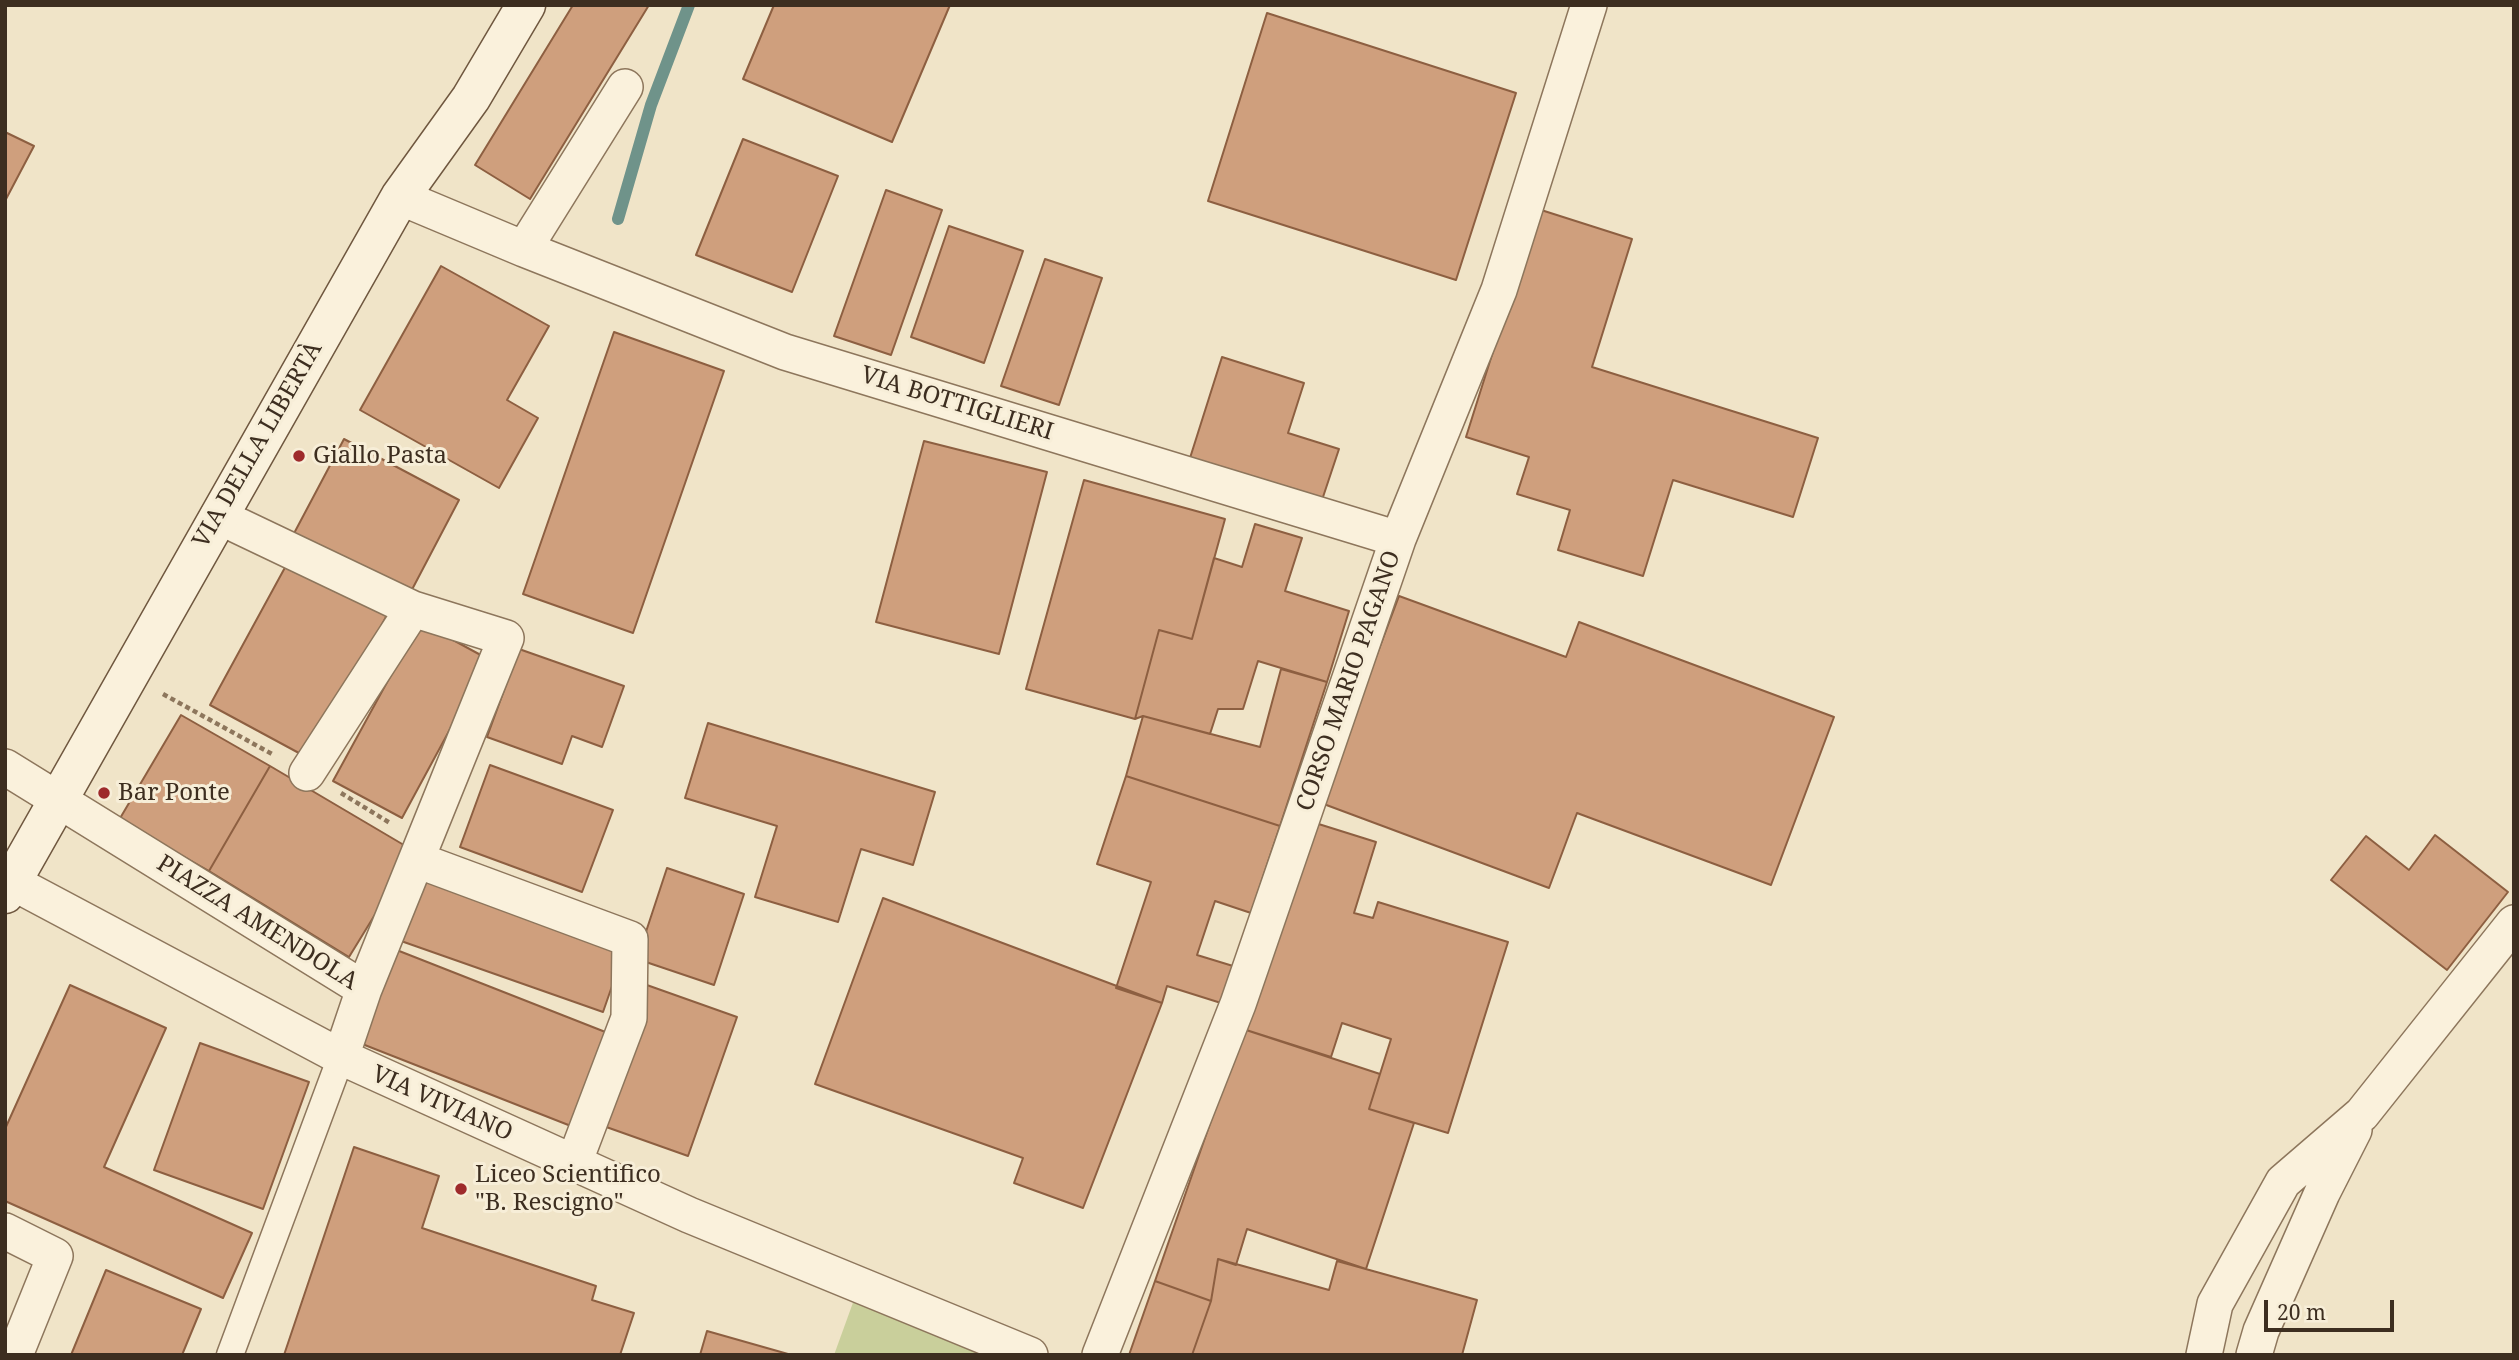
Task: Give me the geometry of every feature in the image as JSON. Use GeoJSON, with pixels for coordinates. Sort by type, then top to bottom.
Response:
{"type":"FeatureCollection","features":[{"type":"Feature","properties":{"kind":"main road","name":"VIA DELLA LIBERTÀ"},"geometry":{"type":"LineString","coordinates":[[8,888],[400,197],[471,98],[526,5]]}},
{"type":"Feature","properties":{"kind":"street","name":"CORSO MARIO PAGANO"},"geometry":{"type":"LineString","coordinates":[[1100,1355],[1238,1004],[1398,540],[1499,290],[1589,5]]}},
{"type":"Feature","properties":{"kind":"street"},"geometry":{"type":"LineString","coordinates":[[524,248],[625,86]]}},
{"type":"Feature","properties":{"kind":"street","name":"VIA BOTTIGLIERI"},"geometry":{"type":"LineString","coordinates":[[400,197],[785,352],[1398,540]]}},
{"type":"Feature","properties":{"kind":"street"},"geometry":{"type":"LineString","coordinates":[[218,516],[413,609],[506,638],[365,989]]}},
{"type":"Feature","properties":{"kind":"street"},"geometry":{"type":"LineString","coordinates":[[307,773],[413,609]]}},
{"type":"Feature","properties":{"kind":"street","name":"PIAZZA AMENDOLA"},"geometry":{"type":"LineString","coordinates":[[5,767],[365,989],[341,1058]]}},
{"type":"Feature","properties":{"kind":"street"},"geometry":{"type":"LineString","coordinates":[[417,860],[630,939],[629,1018],[573,1163]]}},
{"type":"Feature","properties":{"kind":"street"},"geometry":{"type":"LineString","coordinates":[[8,888],[341,1058]]}},
{"type":"Feature","properties":{"kind":"street"},"geometry":{"type":"LineString","coordinates":[[2204,1355],[2215,1304],[2283,1182],[2362,1114],[2514,923]]}},
{"type":"Feature","properties":{"kind":"street","name":"VIA VIVIANO"},"geometry":{"type":"LineString","coordinates":[[230,1355],[341,1058],[689,1215],[1030,1355]]}},
{"type":"Feature","properties":{"kind":"street"},"geometry":{"type":"LineString","coordinates":[[2254,1355],[2261,1331],[2322,1193],[2362,1114]]}},
{"type":"Feature","properties":{"kind":"street"},"geometry":{"type":"LineString","coordinates":[[5,1231],[55,1256],[15,1355]]}},
{"type":"Feature","properties":{"kind":"green space"},"geometry":{"type":"Polygon","coordinates":[[[859,1286],[1030,1355],[834,1355],[859,1286]]]}},
{"type":"Feature","properties":{"kind":"building"},"geometry":{"type":"Polygon","coordinates":[[[573,5],[649,5],[530,199],[475,165],[573,5]]]}},
{"type":"Feature","properties":{"kind":"building"},"geometry":{"type":"Polygon","coordinates":[[[774,5],[950,5],[892,142],[743,79],[774,5]]]}},
{"type":"Feature","properties":{"kind":"building"},"geometry":{"type":"Polygon","coordinates":[[[1267,13],[1516,93],[1456,280],[1208,201],[1267,13]]]}},
{"type":"Feature","properties":{"kind":"building"},"geometry":{"type":"Polygon","coordinates":[[[5,132],[34,146],[5,201],[5,132]]]}},
{"type":"Feature","properties":{"kind":"building"},"geometry":{"type":"Polygon","coordinates":[[[743,139],[838,176],[792,292],[696,255],[743,139]]]}},
{"type":"Feature","properties":{"kind":"building"},"geometry":{"type":"Polygon","coordinates":[[[886,190],[942,210],[891,355],[834,336],[886,190]]]}},
{"type":"Feature","properties":{"kind":"building"},"geometry":{"type":"Polygon","coordinates":[[[1538,209],[1632,239],[1592,367],[1818,438],[1793,517],[1673,480],[1643,576],[1558,550],[1570,510],[1517,494],[1529,457],[1466,437],[1538,209]]]}},
{"type":"Feature","properties":{"kind":"building"},"geometry":{"type":"Polygon","coordinates":[[[949,226],[1023,251],[984,363],[911,337],[949,226]]]}},
{"type":"Feature","properties":{"kind":"building"},"geometry":{"type":"Polygon","coordinates":[[[1045,259],[1102,278],[1059,405],[1001,386],[1045,259]]]}},
{"type":"Feature","properties":{"kind":"building"},"geometry":{"type":"Polygon","coordinates":[[[441,266],[549,326],[507,400],[538,418],[499,488],[360,410],[441,266]]]}},
{"type":"Feature","properties":{"kind":"building"},"geometry":{"type":"Polygon","coordinates":[[[614,332],[724,371],[633,633],[523,594],[614,332]]]}},
{"type":"Feature","properties":{"kind":"building"},"geometry":{"type":"Polygon","coordinates":[[[1222,357],[1304,383],[1288,433],[1339,449],[1322,500],[1190,458],[1222,357]]]}},
{"type":"Feature","properties":{"kind":"building"},"geometry":{"type":"Polygon","coordinates":[[[344,439],[459,500],[406,601],[291,539],[344,439]]]}},
{"type":"Feature","properties":{"kind":"building"},"geometry":{"type":"Polygon","coordinates":[[[924,441],[1047,472],[999,654],[876,622],[924,441]]]}},
{"type":"Feature","properties":{"kind":"building"},"geometry":{"type":"Polygon","coordinates":[[[1084,480],[1225,519],[1192,639],[1159,630],[1135,719],[1026,689],[1084,480]]]}},
{"type":"Feature","properties":{"kind":"building"},"geometry":{"type":"Polygon","coordinates":[[[1255,524],[1302,538],[1285,591],[1349,611],[1327,682],[1258,661],[1243,709],[1218,709],[1210,734],[1143,716],[1135,719],[1159,630],[1192,639],[1214,558],[1242,567],[1255,524]]]}},
{"type":"Feature","properties":{"kind":"building"},"geometry":{"type":"Polygon","coordinates":[[[288,562],[387,615],[310,759],[210,705],[288,562]]]}},
{"type":"Feature","properties":{"kind":"building"},"geometry":{"type":"Polygon","coordinates":[[[1399,596],[1566,657],[1579,622],[1834,717],[1771,885],[1577,813],[1549,888],[1321,803],[1399,596]]]}},
{"type":"Feature","properties":{"kind":"building"},"geometry":{"type":"Polygon","coordinates":[[[420,622],[488,659],[402,818],[333,781],[420,622]]]}},
{"type":"Feature","properties":{"kind":"building"},"geometry":{"type":"Polygon","coordinates":[[[519,649],[624,686],[602,747],[572,736],[562,764],[487,737],[519,649]]]}},
{"type":"Feature","properties":{"kind":"building"},"geometry":{"type":"Polygon","coordinates":[[[1281,669],[1327,682],[1280,826],[1126,776],[1143,716],[1260,747],[1281,669]]]}},
{"type":"Feature","properties":{"kind":"building"},"geometry":{"type":"Polygon","coordinates":[[[181,715],[270,766],[209,871],[119,820],[181,715]]]}},
{"type":"Feature","properties":{"kind":"building"},"geometry":{"type":"Polygon","coordinates":[[[708,723],[935,792],[913,865],[861,849],[838,922],[755,897],[777,826],[685,798],[708,723]]]}},
{"type":"Feature","properties":{"kind":"building"},"geometry":{"type":"Polygon","coordinates":[[[490,765],[613,810],[582,892],[460,847],[490,765]]]}},
{"type":"Feature","properties":{"kind":"building"},"geometry":{"type":"Polygon","coordinates":[[[270,766],[414,851],[349,957],[209,871],[270,766]]]}},
{"type":"Feature","properties":{"kind":"building"},"geometry":{"type":"Polygon","coordinates":[[[1126,776],[1280,826],[1251,913],[1215,901],[1197,955],[1233,966],[1221,1003],[1167,986],[1162,1003],[1116,988],[1151,882],[1097,864],[1126,776]]]}},
{"type":"Feature","properties":{"kind":"building"},"geometry":{"type":"Polygon","coordinates":[[[1309,821],[1376,842],[1354,913],[1373,918],[1378,902],[1508,942],[1448,1133],[1369,1109],[1391,1039],[1342,1023],[1331,1057],[1243,1029],[1309,821]]]}},
{"type":"Feature","properties":{"kind":"building"},"geometry":{"type":"Polygon","coordinates":[[[2435,835],[2508,892],[2447,970],[2331,880],[2366,836],[2409,870],[2435,835]]]}},
{"type":"Feature","properties":{"kind":"building"},"geometry":{"type":"Polygon","coordinates":[[[667,868],[744,894],[714,985],[637,959],[667,868]]]}},
{"type":"Feature","properties":{"kind":"building"},"geometry":{"type":"Polygon","coordinates":[[[425,876],[626,946],[603,1012],[401,941],[425,876]]]}},
{"type":"Feature","properties":{"kind":"building"},"geometry":{"type":"Polygon","coordinates":[[[883,898],[1162,1003],[1083,1208],[1014,1183],[1023,1158],[815,1084],[883,898]]]}},
{"type":"Feature","properties":{"kind":"building"},"geometry":{"type":"Polygon","coordinates":[[[389,947],[613,1035],[576,1128],[352,1040],[389,947]]]}},
{"type":"Feature","properties":{"kind":"building"},"geometry":{"type":"Polygon","coordinates":[[[644,984],[737,1017],[688,1156],[595,1123],[644,984]]]}},
{"type":"Feature","properties":{"kind":"building"},"geometry":{"type":"Polygon","coordinates":[[[70,985],[166,1028],[104,1167],[252,1233],[223,1298],[5,1201],[5,1129],[70,985]]]}},
{"type":"Feature","properties":{"kind":"building"},"geometry":{"type":"Polygon","coordinates":[[[1243,1029],[1380,1074],[1369,1109],[1414,1123],[1366,1269],[1247,1229],[1236,1265],[1218,1259],[1211,1301],[1155,1281],[1243,1029]]]}},
{"type":"Feature","properties":{"kind":"building"},"geometry":{"type":"Polygon","coordinates":[[[200,1043],[309,1082],[263,1209],[154,1170],[200,1043]]]}},
{"type":"Feature","properties":{"kind":"building"},"geometry":{"type":"Polygon","coordinates":[[[354,1147],[439,1176],[422,1228],[596,1286],[592,1300],[634,1313],[620,1355],[284,1355],[354,1147]]]}},
{"type":"Feature","properties":{"kind":"building"},"geometry":{"type":"Polygon","coordinates":[[[1218,1259],[1329,1290],[1337,1261],[1477,1300],[1462,1355],[1192,1355],[1211,1301],[1218,1259]]]}},
{"type":"Feature","properties":{"kind":"building"},"geometry":{"type":"Polygon","coordinates":[[[106,1270],[201,1309],[182,1355],[71,1355],[106,1270]]]}},
{"type":"Feature","properties":{"kind":"building"},"geometry":{"type":"Polygon","coordinates":[[[1155,1281],[1211,1301],[1192,1355],[1129,1355],[1155,1281]]]}},
{"type":"Feature","properties":{"kind":"building"},"geometry":{"type":"Polygon","coordinates":[[[707,1331],[788,1354],[788,1355],[700,1355],[707,1331]]]}},
{"type":"Feature","properties":{"kind":"waterway"},"geometry":{"type":"LineString","coordinates":[[618,219],[651,105],[689,5]]}},
{"type":"Feature","properties":{"kind":"place","name":"Giallo Pasta"},"geometry":{"type":"Point","coordinates":[299,456]}},
{"type":"Feature","properties":{"kind":"place","name":"Bar Ponte"},"geometry":{"type":"Point","coordinates":[104,793]}},
{"type":"Feature","properties":{"kind":"place","name":"Liceo Scientifico \"B. Rescigno\""},"geometry":{"type":"Point","coordinates":[461,1189]}}]}
